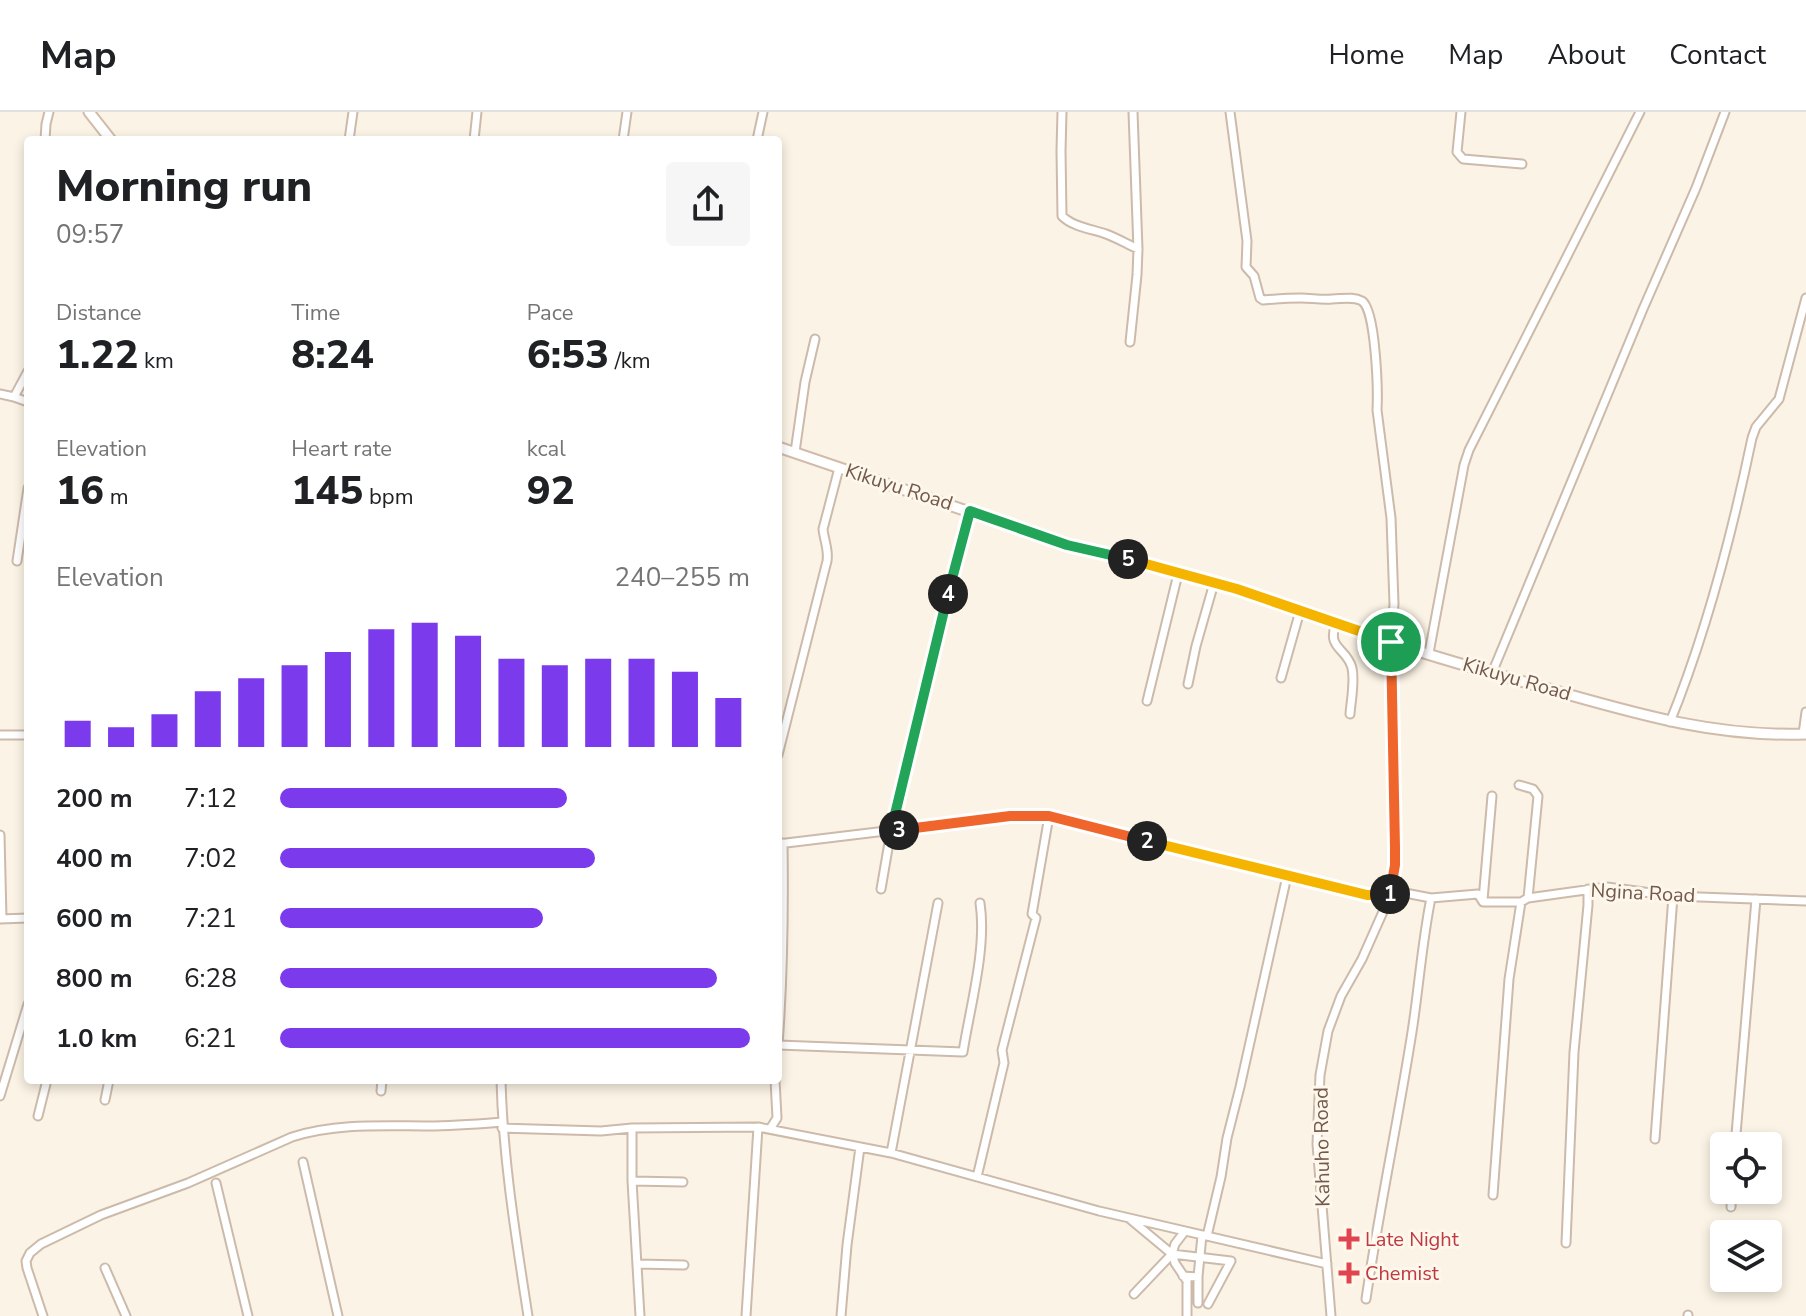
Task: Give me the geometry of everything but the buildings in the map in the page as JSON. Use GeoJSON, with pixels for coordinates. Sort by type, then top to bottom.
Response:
{"type":"FeatureCollection","features":[{"type":"Feature","properties":{"kind":"main road"},"geometry":{"type":"LineString","coordinates":[[89,112],[108,136]]}},
{"type":"Feature","properties":{"kind":"main road","name":"Kikuyu Road"},"geometry":{"type":"LineString","coordinates":[[782,448],[1067,545],[1214,583],[1492,673],[1670,722],[1755,734],[1805,734]]}},
{"type":"Feature","properties":{"kind":"street"},"geometry":{"type":"LineString","coordinates":[[45,136],[49,112]]}},
{"type":"Feature","properties":{"kind":"street"},"geometry":{"type":"LineString","coordinates":[[350,136],[353,112]]}},
{"type":"Feature","properties":{"kind":"street"},"geometry":{"type":"LineString","coordinates":[[474,136],[477,112]]}},
{"type":"Feature","properties":{"kind":"street"},"geometry":{"type":"LineString","coordinates":[[624,136],[627,112]]}},
{"type":"Feature","properties":{"kind":"street"},"geometry":{"type":"LineString","coordinates":[[758,136],[763,112]]}},
{"type":"Feature","properties":{"kind":"street"},"geometry":{"type":"LineString","coordinates":[[1062,112],[1062,216],[1073,224],[1138,249]]}},
{"type":"Feature","properties":{"kind":"street"},"geometry":{"type":"LineString","coordinates":[[1130,342],[1138,249],[1133,112]]}},
{"type":"Feature","properties":{"kind":"street","name":"Kahuho Road"},"geometry":{"type":"LineString","coordinates":[[1230,112],[1247,241],[1246,267],[1254,276],[1260,298],[1359,299],[1367,305],[1372,320],[1377,410],[1391,518],[1395,865],[1390,896],[1362,959],[1341,996],[1328,1031],[1320,1075],[1317,1144],[1331,1316]]}},
{"type":"Feature","properties":{"kind":"street"},"geometry":{"type":"LineString","coordinates":[[1461,112],[1459,157],[1522,164]]}},
{"type":"Feature","properties":{"kind":"street"},"geometry":{"type":"LineString","coordinates":[[1429,653],[1469,450],[1640,112]]}},
{"type":"Feature","properties":{"kind":"street"},"geometry":{"type":"LineString","coordinates":[[1492,673],[1725,112]]}},
{"type":"Feature","properties":{"kind":"street"},"geometry":{"type":"LineString","coordinates":[[1670,722],[1692,668],[1709,611],[1739,504],[1752,438],[1756,427],[1779,399],[1806,298]]}},
{"type":"Feature","properties":{"kind":"street"},"geometry":{"type":"LineString","coordinates":[[795,452],[815,339]]}},
{"type":"Feature","properties":{"kind":"street"},"geometry":{"type":"LineString","coordinates":[[14,397],[24,378]]}},
{"type":"Feature","properties":{"kind":"street"},"geometry":{"type":"LineString","coordinates":[[0,394],[24,401]]}},
{"type":"Feature","properties":{"kind":"street"},"geometry":{"type":"LineString","coordinates":[[782,739],[827,561],[823,529],[839,468]]}},
{"type":"Feature","properties":{"kind":"street"},"geometry":{"type":"LineString","coordinates":[[881,889],[891,831],[933,651],[970,511]]}},
{"type":"Feature","properties":{"kind":"street"},"geometry":{"type":"LineString","coordinates":[[17,561],[24,515]]}},
{"type":"Feature","properties":{"kind":"street"},"geometry":{"type":"LineString","coordinates":[[1147,701],[1178,574]]}},
{"type":"Feature","properties":{"kind":"street"},"geometry":{"type":"LineString","coordinates":[[1188,684],[1214,583]]}},
{"type":"Feature","properties":{"kind":"street"},"geometry":{"type":"LineString","coordinates":[[1281,678],[1300,611]]}},
{"type":"Feature","properties":{"kind":"street"},"geometry":{"type":"LineString","coordinates":[[1336,623],[1332,632],[1334,643],[1353,671],[1350,714]]}},
{"type":"Feature","properties":{"kind":"street"},"geometry":{"type":"LineString","coordinates":[[1805,734],[1806,712]]}},
{"type":"Feature","properties":{"kind":"street"},"geometry":{"type":"LineString","coordinates":[[0,735],[24,735]]}},
{"type":"Feature","properties":{"kind":"street"},"geometry":{"type":"LineString","coordinates":[[1493,1195],[1509,979],[1524,900],[1538,796],[1533,789],[1519,785]]}},
{"type":"Feature","properties":{"kind":"street"},"geometry":{"type":"LineString","coordinates":[[1483,902],[1492,796]]}},
{"type":"Feature","properties":{"kind":"street","name":"Ngina Road"},"geometry":{"type":"LineString","coordinates":[[782,844],[1010,816],[1049,816],[1367,895],[1405,893],[1431,898],[1478,894],[1483,902],[1524,900],[1607,887],[1673,896],[1806,901]]}},
{"type":"Feature","properties":{"kind":"street"},"geometry":{"type":"LineString","coordinates":[[977,1177],[1004,1063],[1002,1050],[1036,918],[1032,914],[1049,816]]}},
{"type":"Feature","properties":{"kind":"street"},"geometry":{"type":"LineString","coordinates":[[0,835],[1,919],[24,918]]}},
{"type":"Feature","properties":{"kind":"street"},"geometry":{"type":"LineString","coordinates":[[1198,1303],[1204,1235],[1221,1177],[1227,1138],[1287,876]]}},
{"type":"Feature","properties":{"kind":"street"},"geometry":{"type":"LineString","coordinates":[[1566,1243],[1574,1052],[1588,889]]}},
{"type":"Feature","properties":{"kind":"street"},"geometry":{"type":"LineString","coordinates":[[1655,1139],[1673,896]]}},
{"type":"Feature","properties":{"kind":"street"},"geometry":{"type":"LineString","coordinates":[[1366,1299],[1412,1031],[1431,898]]}},
{"type":"Feature","properties":{"kind":"street"},"geometry":{"type":"LineString","coordinates":[[1736,1132],[1756,899]]}},
{"type":"Feature","properties":{"kind":"street"},"geometry":{"type":"LineString","coordinates":[[891,1153],[938,903]]}},
{"type":"Feature","properties":{"kind":"street"},"geometry":{"type":"LineString","coordinates":[[782,1045],[963,1052],[981,946],[983,928],[980,903]]}},
{"type":"Feature","properties":{"kind":"street"},"geometry":{"type":"LineString","coordinates":[[0,1096],[24,1017]]}},
{"type":"Feature","properties":{"kind":"street"},"geometry":{"type":"LineString","coordinates":[[38,1116],[46,1084]]}},
{"type":"Feature","properties":{"kind":"street"},"geometry":{"type":"LineString","coordinates":[[105,1100],[108,1084]]}},
{"type":"Feature","properties":{"kind":"street"},"geometry":{"type":"LineString","coordinates":[[381,1091],[382,1084]]}},
{"type":"Feature","properties":{"kind":"street"},"geometry":{"type":"LineString","coordinates":[[501,1084],[502,1125],[512,1217],[528,1316]]}},
{"type":"Feature","properties":{"kind":"street"},"geometry":{"type":"LineString","coordinates":[[770,1129],[777,1118],[775,1084]]}},
{"type":"Feature","properties":{"kind":"street"},"geometry":{"type":"LineString","coordinates":[[43,1316],[26,1261],[41,1244],[101,1215],[188,1183],[279,1143],[309,1132],[362,1126],[502,1125],[601,1131],[758,1127],[891,1153],[1128,1218],[1327,1264]]}},
{"type":"Feature","properties":{"kind":"street"},"geometry":{"type":"LineString","coordinates":[[746,1316],[758,1127]]}},
{"type":"Feature","properties":{"kind":"street"},"geometry":{"type":"LineString","coordinates":[[632,1128],[640,1316]]}},
{"type":"Feature","properties":{"kind":"street"},"geometry":{"type":"LineString","coordinates":[[841,1316],[860,1147]]}},
{"type":"Feature","properties":{"kind":"street"},"geometry":{"type":"LineString","coordinates":[[303,1162],[338,1316]]}},
{"type":"Feature","properties":{"kind":"street"},"geometry":{"type":"LineString","coordinates":[[632,1181],[683,1182]]}},
{"type":"Feature","properties":{"kind":"street"},"geometry":{"type":"LineString","coordinates":[[216,1183],[248,1316]]}},
{"type":"Feature","properties":{"kind":"street"},"geometry":{"type":"LineString","coordinates":[[1128,1218],[1172,1254],[1231,1261],[1208,1304]]}},
{"type":"Feature","properties":{"kind":"street"},"geometry":{"type":"LineString","coordinates":[[1134,1294],[1172,1254],[1185,1231]]}},
{"type":"Feature","properties":{"kind":"street"},"geometry":{"type":"LineString","coordinates":[[1172,1254],[1187,1283],[1187,1316]]}},
{"type":"Feature","properties":{"kind":"street"},"geometry":{"type":"LineString","coordinates":[[637,1264],[684,1265]]}},
{"type":"Feature","properties":{"kind":"street"},"geometry":{"type":"LineString","coordinates":[[105,1268],[126,1316]]}},
{"type":"Feature","properties":{"kind":"street"},"geometry":{"type":"LineString","coordinates":[[1183,1276],[1198,1277]]}},
{"type":"Feature","properties":{"kind":"place","name":"Late Night"},"geometry":{"type":"Point","coordinates":[1349,1239]}},
{"type":"Feature","properties":{"kind":"place","name":"Chemist"},"geometry":{"type":"Point","coordinates":[1349,1273]}},
{"type":"Feature","properties":{"kind":"route"},"geometry":{"type":"LineString","coordinates":[[970,511],[1067,545],[1237,589],[1391,642],[1395,865],[1390,896],[1367,895],[1049,816],[1010,816],[891,831],[970,511]]}}]}
